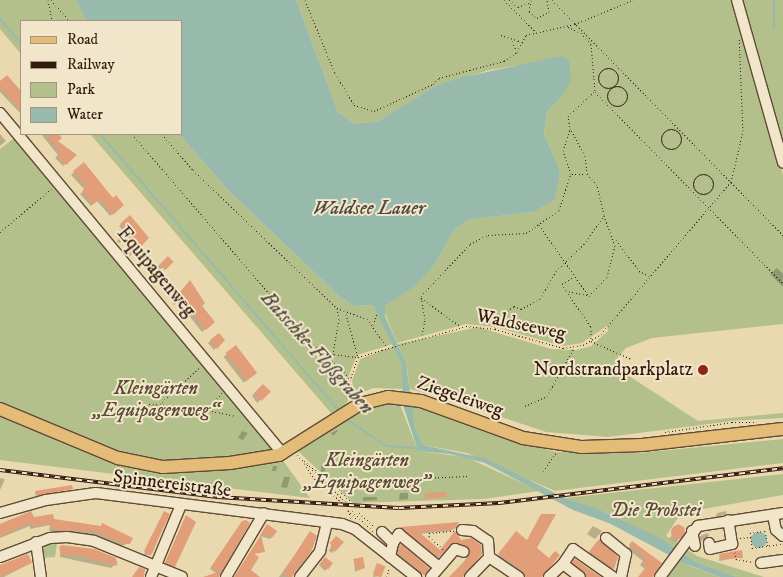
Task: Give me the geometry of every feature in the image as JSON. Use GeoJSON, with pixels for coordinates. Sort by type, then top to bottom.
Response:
{"type":"FeatureCollection","features":[{"type":"Feature","properties":{"kind":"main road","name":"Ziegeleiweg"},"geometry":{"type":"LineString","coordinates":[[0,409],[118,458],[149,466],[211,465],[289,453],[342,414],[370,400],[405,397],[506,433],[557,445],[626,446],[783,429]]}},
{"type":"Feature","properties":{"kind":"street"},"geometry":{"type":"LineString","coordinates":[[737,0],[783,163]]}},
{"type":"Feature","properties":{"kind":"street","name":"Equipagenweg"},"geometry":{"type":"LineString","coordinates":[[0,113],[207,360],[289,453]]}},
{"type":"Feature","properties":{"kind":"street","name":"Spinnereistraße"},"geometry":{"type":"LineString","coordinates":[[0,513],[46,500],[96,493],[342,524],[355,529],[391,559]]}},
{"type":"Feature","properties":{"kind":"street"},"geometry":{"type":"LineString","coordinates":[[151,577],[157,567],[181,505]]}},
{"type":"Feature","properties":{"kind":"street"},"geometry":{"type":"LineString","coordinates":[[226,577],[264,513]]}},
{"type":"Feature","properties":{"kind":"street"},"geometry":{"type":"LineString","coordinates":[[696,547],[692,531],[698,526],[728,520],[778,514],[776,530],[783,536]]}},
{"type":"Feature","properties":{"kind":"street"},"geometry":{"type":"LineString","coordinates":[[660,577],[670,562],[696,547],[710,549],[732,542],[728,520]]}},
{"type":"Feature","properties":{"kind":"street"},"geometry":{"type":"LineString","coordinates":[[300,577],[320,551],[327,522]]}},
{"type":"Feature","properties":{"kind":"street"},"geometry":{"type":"LineString","coordinates":[[462,530],[473,531],[488,540],[489,556],[470,577]]}},
{"type":"Feature","properties":{"kind":"street"},"geometry":{"type":"LineString","coordinates":[[378,532],[393,543]]}},
{"type":"Feature","properties":{"kind":"street"},"geometry":{"type":"LineString","coordinates":[[416,577],[391,559],[393,543],[399,534],[439,567]]}},
{"type":"Feature","properties":{"kind":"street"},"geometry":{"type":"LineString","coordinates":[[0,557],[36,542],[67,537],[94,541],[182,577]]}},
{"type":"Feature","properties":{"kind":"street"},"geometry":{"type":"LineString","coordinates":[[606,538],[626,554],[621,577]]}},
{"type":"Feature","properties":{"kind":"street"},"geometry":{"type":"LineString","coordinates":[[36,542],[41,577]]}},
{"type":"Feature","properties":{"kind":"street"},"geometry":{"type":"LineString","coordinates":[[431,577],[449,555],[458,548],[464,552]]}},
{"type":"Feature","properties":{"kind":"street"},"geometry":{"type":"LineString","coordinates":[[549,577],[563,564],[572,549],[613,577]]}},
{"type":"Feature","properties":{"kind":"street"},"geometry":{"type":"LineString","coordinates":[[489,556],[519,577]]}},
{"type":"Feature","properties":{"kind":"street"},"geometry":{"type":"LineString","coordinates":[[761,563],[783,560]]}},
{"type":"Feature","properties":{"kind":"street"},"geometry":{"type":"LineString","coordinates":[[563,564],[580,577]]}},
{"type":"Feature","properties":{"kind":"path"},"geometry":{"type":"LineString","coordinates":[[50,0],[52,20]]}},
{"type":"Feature","properties":{"kind":"path"},"geometry":{"type":"LineString","coordinates":[[50,0],[69,20]]}},
{"type":"Feature","properties":{"kind":"path"},"geometry":{"type":"LineString","coordinates":[[305,0],[335,73],[354,105],[363,110],[374,111],[433,84],[438,78],[504,61],[516,52],[520,41],[526,35],[567,27],[633,0]]}},
{"type":"Feature","properties":{"kind":"path"},"geometry":{"type":"LineString","coordinates":[[504,0],[511,5],[536,33]]}},
{"type":"Feature","properties":{"kind":"path"},"geometry":{"type":"LineString","coordinates":[[509,0],[511,5]]}},
{"type":"Feature","properties":{"kind":"path"},"geometry":{"type":"LineString","coordinates":[[530,1],[529,12],[541,18],[549,12],[547,0]]}},
{"type":"Feature","properties":{"kind":"path"},"geometry":{"type":"LineString","coordinates":[[552,0],[783,235]]}},
{"type":"Feature","properties":{"kind":"path"},"geometry":{"type":"LineString","coordinates":[[511,5],[521,7],[530,1]]}},
{"type":"Feature","properties":{"kind":"path"},"geometry":{"type":"LineString","coordinates":[[567,27],[586,35],[593,49],[595,92],[609,104],[783,283]]}},
{"type":"Feature","properties":{"kind":"path"},"geometry":{"type":"LineString","coordinates":[[731,182],[743,131],[739,30]]}},
{"type":"Feature","properties":{"kind":"path"},"geometry":{"type":"LineString","coordinates":[[501,35],[511,40],[520,41]]}},
{"type":"Feature","properties":{"kind":"path"},"geometry":{"type":"LineString","coordinates":[[511,40],[516,52]]}},
{"type":"Feature","properties":{"kind":"path"},"geometry":{"type":"LineString","coordinates":[[609,104],[622,106],[627,98],[625,89],[603,87],[598,76],[607,67],[616,70]]}},
{"type":"Feature","properties":{"kind":"path"},"geometry":{"type":"LineString","coordinates":[[609,104],[607,95],[618,79],[616,70]]}},
{"type":"Feature","properties":{"kind":"path"},"geometry":{"type":"LineString","coordinates":[[595,92],[568,116],[570,130],[584,156],[587,174],[597,185],[604,215],[616,240],[639,271],[652,277]]}},
{"type":"Feature","properties":{"kind":"path"},"geometry":{"type":"LineString","coordinates":[[670,128],[679,131],[681,137],[678,146],[672,149],[663,146],[660,140],[664,131],[670,128]]}},
{"type":"Feature","properties":{"kind":"path"},"geometry":{"type":"LineString","coordinates":[[422,336],[424,319],[421,298],[425,290],[473,241],[488,235],[526,233],[559,210],[571,174],[563,151],[570,130]]}},
{"type":"Feature","properties":{"kind":"path"},"geometry":{"type":"LineString","coordinates":[[133,135],[324,353],[350,380]]}},
{"type":"Feature","properties":{"kind":"path"},"geometry":{"type":"LineString","coordinates":[[163,135],[193,170],[336,308],[346,314],[367,319],[373,325],[386,347]]}},
{"type":"Feature","properties":{"kind":"path"},"geometry":{"type":"LineString","coordinates":[[571,174],[587,174]]}},
{"type":"Feature","properties":{"kind":"path"},"geometry":{"type":"LineString","coordinates":[[705,174],[710,177],[713,183],[710,191],[702,194],[695,192],[694,185],[697,177],[705,174]]}},
{"type":"Feature","properties":{"kind":"path","name":"Waldseeweg"},"geometry":{"type":"LineString","coordinates":[[358,357],[422,336],[460,327],[495,329],[551,347],[575,347],[590,341],[608,328],[731,182]]}},
{"type":"Feature","properties":{"kind":"path"},"geometry":{"type":"LineString","coordinates":[[0,232],[58,183]]}},
{"type":"Feature","properties":{"kind":"path"},"geometry":{"type":"LineString","coordinates":[[495,329],[499,317],[514,306],[521,309],[540,298],[564,264],[584,244],[604,215]]}},
{"type":"Feature","properties":{"kind":"path"},"geometry":{"type":"LineString","coordinates":[[538,224],[564,264],[589,296]]}},
{"type":"Feature","properties":{"kind":"path"},"geometry":{"type":"LineString","coordinates":[[589,296],[607,277],[616,240]]}},
{"type":"Feature","properties":{"kind":"path"},"geometry":{"type":"LineString","coordinates":[[574,277],[562,284],[591,327],[590,341],[631,359]]}},
{"type":"Feature","properties":{"kind":"path"},"geometry":{"type":"LineString","coordinates":[[566,291],[589,296]]}},
{"type":"Feature","properties":{"kind":"path"},"geometry":{"type":"LineString","coordinates":[[421,298],[460,327]]}},
{"type":"Feature","properties":{"kind":"path"},"geometry":{"type":"LineString","coordinates":[[332,360],[339,319],[336,308]]}},
{"type":"Feature","properties":{"kind":"path"},"geometry":{"type":"LineString","coordinates":[[346,314],[358,357],[350,380],[353,399]]}},
{"type":"Feature","properties":{"kind":"path"},"geometry":{"type":"LineString","coordinates":[[373,325],[376,314]]}},
{"type":"Feature","properties":{"kind":"path"},"geometry":{"type":"LineString","coordinates":[[525,406],[547,396],[575,347]]}},
{"type":"Feature","properties":{"kind":"path"},"geometry":{"type":"LineString","coordinates":[[324,353],[358,357]]}},
{"type":"Feature","properties":{"kind":"path"},"geometry":{"type":"LineString","coordinates":[[161,403],[207,360]]}},
{"type":"Feature","properties":{"kind":"path"},"geometry":{"type":"LineString","coordinates":[[207,410],[207,406],[224,392]]}},
{"type":"Feature","properties":{"kind":"path"},"geometry":{"type":"LineString","coordinates":[[149,404],[161,403],[236,416]]}},
{"type":"Feature","properties":{"kind":"path"},"geometry":{"type":"LineString","coordinates":[[658,434],[714,424],[758,422]]}},
{"type":"Feature","properties":{"kind":"path"},"geometry":{"type":"LineString","coordinates":[[543,471],[554,456],[557,445]]}},
{"type":"Feature","properties":{"kind":"path"},"geometry":{"type":"LineString","coordinates":[[289,453],[303,461],[330,482],[350,501]]}},
{"type":"Feature","properties":{"kind":"path"},"geometry":{"type":"LineString","coordinates":[[303,461],[315,479],[343,503]]}},
{"type":"Feature","properties":{"kind":"path"},"geometry":{"type":"LineString","coordinates":[[303,461],[347,504]]}},
{"type":"Feature","properties":{"kind":"path"},"geometry":{"type":"LineString","coordinates":[[330,482],[468,476]]}},
{"type":"Feature","properties":{"kind":"path"},"geometry":{"type":"LineString","coordinates":[[348,510],[352,519]]}},
{"type":"Feature","properties":{"kind":"path"},"geometry":{"type":"LineString","coordinates":[[352,511],[378,532]]}},
{"type":"Feature","properties":{"kind":"path"},"geometry":{"type":"LineString","coordinates":[[359,513],[378,532]]}},
{"type":"Feature","properties":{"kind":"path"},"geometry":{"type":"LineString","coordinates":[[449,555],[429,537],[428,533],[462,530]]}},
{"type":"Feature","properties":{"kind":"path"},"geometry":{"type":"LineString","coordinates":[[768,546],[765,531],[750,533],[752,548],[768,546],[783,542]]}},
{"type":"Feature","properties":{"kind":"path"},"geometry":{"type":"LineString","coordinates":[[751,537],[732,542],[736,559],[761,563]]}},
{"type":"Feature","properties":{"kind":"path"},"geometry":{"type":"LineString","coordinates":[[388,577],[391,559]]}},
{"type":"Feature","properties":{"kind":"green space"},"geometry":{"type":"Polygon","coordinates":[[[0,0],[76,0],[86,20],[20,20],[20,53],[0,29],[0,0]]]}},
{"type":"Feature","properties":{"kind":"green space"},"geometry":{"type":"Polygon","coordinates":[[[296,0],[734,0],[783,175],[783,324],[652,338],[626,348],[617,358],[626,374],[698,421],[783,413],[783,418],[732,421],[608,437],[546,432],[435,395],[409,389],[408,373],[398,344],[478,327],[551,349],[576,350],[591,346],[608,331],[607,326],[582,343],[563,346],[496,327],[466,324],[397,343],[384,311],[385,306],[435,264],[454,230],[468,220],[533,212],[560,170],[544,134],[547,112],[563,95],[527,64],[490,70],[435,86],[378,121],[355,124],[338,112],[296,0]]]}},
{"type":"Feature","properties":{"kind":"green space"},"geometry":{"type":"Polygon","coordinates":[[[740,0],[783,0],[783,149],[740,0]]]}},
{"type":"Feature","properties":{"kind":"green space","name":"Kleingärten „Equipagenweg“"},"geometry":{"type":"Polygon","coordinates":[[[18,135],[283,454],[149,465],[0,409],[0,149],[18,135]]]}},
{"type":"Feature","properties":{"kind":"green space"},"geometry":{"type":"Polygon","coordinates":[[[91,135],[180,135],[227,189],[339,296],[354,306],[373,305],[393,344],[357,355],[347,380],[348,401],[342,408],[331,413],[91,135]]]}},
{"type":"Feature","properties":{"kind":"green space"},"geometry":{"type":"Polygon","coordinates":[[[394,346],[402,365],[404,389],[373,388],[355,396],[352,381],[360,359],[394,346]]]}},
{"type":"Feature","properties":{"kind":"green space","name":"Kleingärten „Equipagenweg\""},"geometry":{"type":"Polygon","coordinates":[[[399,402],[418,451],[466,457],[539,491],[483,499],[353,503],[298,451],[348,416],[382,404],[399,402]]]}},
{"type":"Feature","properties":{"kind":"green space"},"geometry":{"type":"Polygon","coordinates":[[[410,404],[488,433],[556,452],[639,453],[783,439],[783,463],[555,491],[467,453],[423,445],[415,428],[410,404]]]}},
{"type":"Feature","properties":{"kind":"green space"},"geometry":{"type":"Polygon","coordinates":[[[0,413],[121,464],[282,459],[310,498],[0,460],[0,413]]]}},
{"type":"Feature","properties":{"kind":"green space","name":"Die Probstei"},"geometry":{"type":"Polygon","coordinates":[[[783,474],[783,495],[681,513],[666,536],[697,556],[764,577],[737,577],[694,561],[615,516],[565,498],[783,474]]]}},
{"type":"Feature","properties":{"kind":"green space"},"geometry":{"type":"Polygon","coordinates":[[[58,537],[55,557],[40,558],[36,542],[58,537]]]}},
{"type":"Feature","properties":{"kind":"green space"},"geometry":{"type":"Polygon","coordinates":[[[677,559],[693,567],[720,577],[660,577],[677,559]]]}},
{"type":"Feature","properties":{"kind":"water","name":"Waldsee Lauer"},"geometry":{"type":"Polygon","coordinates":[[[76,0],[296,0],[338,112],[355,124],[378,121],[435,86],[459,78],[561,56],[569,60],[571,80],[563,95],[547,112],[544,134],[560,170],[555,199],[533,212],[468,220],[454,230],[435,264],[415,286],[385,306],[385,316],[406,364],[415,428],[423,445],[487,459],[565,498],[598,509],[658,537],[694,561],[737,577],[720,577],[684,563],[611,524],[573,510],[485,463],[450,454],[418,451],[403,405],[402,365],[373,305],[354,306],[339,296],[227,189],[180,135],[182,135],[182,20],[86,20],[76,0]]]}},
{"type":"Feature","properties":{"kind":"water"},"geometry":{"type":"Polygon","coordinates":[[[759,532],[767,540],[759,548],[751,540],[759,532]]]}},
{"type":"Feature","properties":{"kind":"building"},"geometry":{"type":"Polygon","coordinates":[[[7,75],[20,90],[20,110],[0,88],[0,81],[7,75]]]}},
{"type":"Feature","properties":{"kind":"building"},"geometry":{"type":"Polygon","coordinates":[[[51,135],[60,135],[62,138],[58,141],[77,155],[66,165],[57,155],[60,152],[48,138],[51,135]]]}},
{"type":"Feature","properties":{"kind":"building"},"geometry":{"type":"Polygon","coordinates":[[[84,162],[113,198],[116,195],[124,205],[113,215],[100,199],[93,204],[82,191],[86,187],[73,171],[84,162]]]}},
{"type":"Feature","properties":{"kind":"building"},"geometry":{"type":"Polygon","coordinates":[[[130,215],[149,238],[133,255],[129,251],[137,244],[129,236],[122,242],[118,238],[126,231],[120,224],[130,215]]]}},
{"type":"Feature","properties":{"kind":"building"},"geometry":{"type":"Polygon","coordinates":[[[168,256],[174,262],[165,270],[160,264],[168,256]]]}},
{"type":"Feature","properties":{"kind":"building"},"geometry":{"type":"Polygon","coordinates":[[[190,280],[205,303],[202,306],[215,322],[206,330],[182,300],[178,303],[174,299],[190,280]]]}},
{"type":"Feature","properties":{"kind":"building"},"geometry":{"type":"Polygon","coordinates":[[[219,333],[225,340],[217,349],[210,340],[219,333]]]}},
{"type":"Feature","properties":{"kind":"building"},"geometry":{"type":"Polygon","coordinates":[[[236,345],[257,373],[247,381],[226,353],[236,345]]]}},
{"type":"Feature","properties":{"kind":"building"},"geometry":{"type":"Polygon","coordinates":[[[263,384],[271,392],[262,401],[254,393],[263,384]]]}},
{"type":"Feature","properties":{"kind":"building"},"geometry":{"type":"Polygon","coordinates":[[[72,485],[73,489],[36,496],[35,491],[72,485]]]}},
{"type":"Feature","properties":{"kind":"building"},"geometry":{"type":"Polygon","coordinates":[[[446,492],[447,497],[425,499],[425,493],[446,492]]]}},
{"type":"Feature","properties":{"kind":"building"},"geometry":{"type":"Polygon","coordinates":[[[31,511],[34,517],[53,514],[54,519],[101,526],[102,523],[133,538],[130,544],[124,544],[91,531],[57,530],[51,528],[52,523],[33,527],[32,524],[24,525],[0,537],[0,524],[31,511]]]}},
{"type":"Feature","properties":{"kind":"building"},"geometry":{"type":"Polygon","coordinates":[[[164,511],[170,514],[150,556],[144,551],[164,511]]]}},
{"type":"Feature","properties":{"kind":"building"},"geometry":{"type":"Polygon","coordinates":[[[541,514],[556,514],[537,548],[549,558],[555,551],[560,555],[542,577],[526,577],[523,571],[498,554],[516,531],[527,540],[541,514]]]}},
{"type":"Feature","properties":{"kind":"building"},"geometry":{"type":"Polygon","coordinates":[[[186,515],[196,522],[175,567],[165,563],[186,515]]]}},
{"type":"Feature","properties":{"kind":"building"},"geometry":{"type":"Polygon","coordinates":[[[246,520],[250,523],[219,577],[203,577],[218,572],[211,567],[242,521],[246,520]]]}},
{"type":"Feature","properties":{"kind":"building"},"geometry":{"type":"Polygon","coordinates":[[[459,522],[455,529],[419,532],[440,550],[455,531],[461,540],[471,538],[481,545],[482,554],[463,577],[449,577],[469,557],[469,547],[453,543],[438,558],[400,527],[459,522]]]}},
{"type":"Feature","properties":{"kind":"building"},"geometry":{"type":"Polygon","coordinates":[[[267,524],[277,531],[273,537],[261,534],[267,524]]]}},
{"type":"Feature","properties":{"kind":"building"},"geometry":{"type":"Polygon","coordinates":[[[675,525],[681,525],[685,532],[681,539],[675,539],[671,535],[671,529],[675,525]]]}},
{"type":"Feature","properties":{"kind":"building"},"geometry":{"type":"Polygon","coordinates":[[[310,531],[317,536],[311,552],[292,577],[289,577],[283,573],[310,531]]]}},
{"type":"Feature","properties":{"kind":"building"},"geometry":{"type":"Polygon","coordinates":[[[261,535],[265,552],[254,554],[259,557],[251,570],[260,577],[234,577],[261,535]]]}},
{"type":"Feature","properties":{"kind":"building"},"geometry":{"type":"Polygon","coordinates":[[[336,536],[344,542],[335,552],[330,543],[336,536]]]}},
{"type":"Feature","properties":{"kind":"building"},"geometry":{"type":"Polygon","coordinates":[[[599,539],[618,557],[614,569],[589,552],[599,539]]]}},
{"type":"Feature","properties":{"kind":"building"},"geometry":{"type":"Polygon","coordinates":[[[632,541],[662,563],[653,577],[638,577],[647,566],[642,562],[645,558],[629,545],[632,541]]]}},
{"type":"Feature","properties":{"kind":"building"},"geometry":{"type":"Polygon","coordinates":[[[401,544],[430,568],[424,575],[395,551],[401,544]]]}},
{"type":"Feature","properties":{"kind":"building"},"geometry":{"type":"Polygon","coordinates":[[[62,545],[94,549],[116,558],[117,566],[78,555],[61,555],[59,547],[62,545]]]}},
{"type":"Feature","properties":{"kind":"building"},"geometry":{"type":"Polygon","coordinates":[[[742,550],[743,558],[720,559],[719,554],[742,550]]]}},
{"type":"Feature","properties":{"kind":"building"},"geometry":{"type":"Polygon","coordinates":[[[28,554],[32,563],[0,577],[0,565],[28,554]]]}},
{"type":"Feature","properties":{"kind":"building"},"geometry":{"type":"Polygon","coordinates":[[[325,557],[333,563],[328,569],[320,563],[325,557]]]}},
{"type":"Feature","properties":{"kind":"building"},"geometry":{"type":"Polygon","coordinates":[[[363,557],[365,568],[357,570],[353,559],[363,557]]]}},
{"type":"Feature","properties":{"kind":"building"},"geometry":{"type":"Polygon","coordinates":[[[575,559],[601,577],[587,577],[572,562],[575,559]]]}},
{"type":"Feature","properties":{"kind":"building"},"geometry":{"type":"Polygon","coordinates":[[[377,563],[385,566],[381,577],[373,574],[377,563]]]}},
{"type":"Feature","properties":{"kind":"building"},"geometry":{"type":"Polygon","coordinates":[[[139,567],[145,569],[144,577],[132,577],[139,567]]]}},
{"type":"Feature","properties":{"kind":"waterway"},"geometry":{"type":"LineString","coordinates":[[774,0],[774,28]]}},
{"type":"Feature","properties":{"kind":"waterway","name":"Batschke‐Floßgraben"},"geometry":{"type":"LineString","coordinates":[[0,19],[20,42]]}},
{"type":"Feature","properties":{"kind":"waterway","name":"Batschke‐Floßgraben"},"geometry":{"type":"LineString","coordinates":[[101,135],[340,412]]}},
{"type":"Feature","properties":{"kind":"waterway","name":"Batschke‐Floßgraben"},"geometry":{"type":"LineString","coordinates":[[346,419],[386,446],[418,448]]}},
{"type":"Feature","properties":{"kind":"railway"},"geometry":{"type":"LineString","coordinates":[[0,470],[217,497],[399,508],[499,503],[783,468]]}},
{"type":"Feature","properties":{"kind":"place","name":"Nordstrandparkplatz"},"geometry":{"type":"Point","coordinates":[703,370]}}]}
